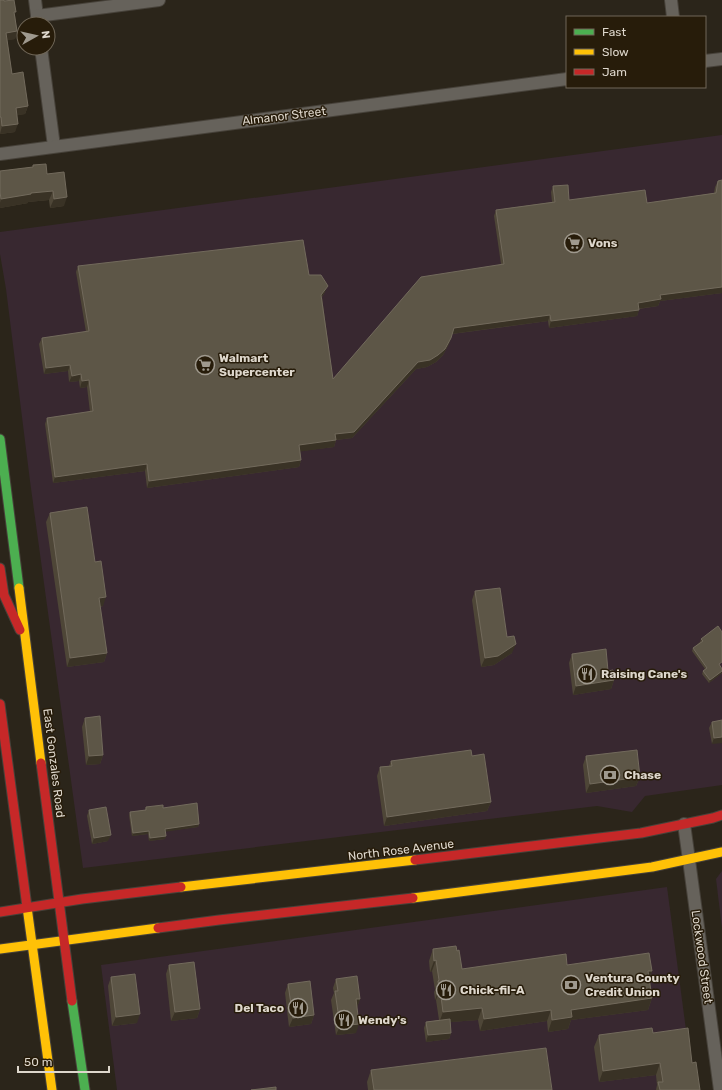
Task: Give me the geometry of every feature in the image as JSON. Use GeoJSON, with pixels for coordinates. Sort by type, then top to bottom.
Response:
{"type":"FeatureCollection","features":[{"type":"Feature","properties":{"kind":"main road","name":"East Gonzales Road"},"geometry":{"type":"LineString","coordinates":[[0,439],[5,507],[27,643],[64,940],[85,1090]]}},
{"type":"Feature","properties":{"kind":"main road"},"geometry":{"type":"LineString","coordinates":[[0,568],[4,594],[13,616],[27,643]]}},
{"type":"Feature","properties":{"kind":"main road"},"geometry":{"type":"LineString","coordinates":[[0,704],[52,1090]]}},
{"type":"Feature","properties":{"kind":"main road","name":"North Rose Avenue"},"geometry":{"type":"LineString","coordinates":[[0,912],[82,899],[641,833],[722,815]]}},
{"type":"Feature","properties":{"kind":"main road"},"geometry":{"type":"LineString","coordinates":[[3,948],[652,867],[722,852]]}},
{"type":"Feature","properties":{"kind":"street"},"geometry":{"type":"LineString","coordinates":[[35,0],[37,16]]}},
{"type":"Feature","properties":{"kind":"street"},"geometry":{"type":"LineString","coordinates":[[56,17],[159,0]]}},
{"type":"Feature","properties":{"kind":"street"},"geometry":{"type":"LineString","coordinates":[[671,0],[673,16]]}},
{"type":"Feature","properties":{"kind":"street"},"geometry":{"type":"LineString","coordinates":[[42,56],[54,146]]}},
{"type":"Feature","properties":{"kind":"street"},"geometry":{"type":"LineString","coordinates":[[706,61],[722,59]]}},
{"type":"Feature","properties":{"kind":"street","name":"Almanor Street"},"geometry":{"type":"LineString","coordinates":[[0,154],[566,79]]}},
{"type":"Feature","properties":{"kind":"street","name":"Lockwood Street"},"geometry":{"type":"LineString","coordinates":[[684,824],[720,1090]]}},
{"type":"Feature","properties":{"kind":"shaded area"},"geometry":{"type":"Polygon","coordinates":[[[722,135],[722,785],[645,796],[632,812],[597,806],[83,868],[30,481],[6,289],[0,254],[0,232],[722,135]]]}},
{"type":"Feature","properties":{"kind":"shaded area"},"geometry":{"type":"Polygon","coordinates":[[[722,871],[722,928],[716,879],[722,871]]]}},
{"type":"Feature","properties":{"kind":"shaded area"},"geometry":{"type":"Polygon","coordinates":[[[667,887],[694,1090],[117,1090],[101,965],[667,887]]]}},
{"type":"Feature","properties":{"kind":"building"},"geometry":{"type":"Polygon","coordinates":[[[0,0],[14,0],[16,12],[14,12],[16,31],[6,33],[12,74],[23,72],[28,106],[16,108],[18,124],[2,126],[0,117],[0,0]]]}},
{"type":"Feature","properties":{"kind":"building"},"geometry":{"type":"Polygon","coordinates":[[[46,164],[47,174],[64,172],[67,197],[54,199],[53,191],[31,193],[1,199],[0,171],[46,164]]]}},
{"type":"Feature","properties":{"kind":"building"},"geometry":{"type":"Polygon","coordinates":[[[722,180],[722,287],[660,295],[661,299],[638,303],[639,310],[551,321],[550,315],[454,328],[445,349],[430,360],[418,362],[354,432],[335,434],[336,440],[299,445],[301,460],[149,481],[147,464],[55,477],[47,418],[93,411],[89,380],[82,381],[81,374],[72,376],[70,365],[46,368],[42,338],[89,331],[78,266],[303,240],[309,275],[321,275],[328,286],[321,295],[333,379],[421,277],[504,264],[496,210],[555,202],[553,186],[568,185],[569,200],[645,190],[647,203],[716,193],[718,181],[722,180]]]}},
{"type":"Feature","properties":{"kind":"building"},"geometry":{"type":"Polygon","coordinates":[[[87,507],[95,562],[101,561],[106,597],[99,598],[107,653],[70,658],[50,513],[87,507]]]}},
{"type":"Feature","properties":{"kind":"building"},"geometry":{"type":"Polygon","coordinates":[[[500,588],[507,637],[514,636],[516,644],[498,656],[485,658],[475,591],[500,588]]]}},
{"type":"Feature","properties":{"kind":"building"},"geometry":{"type":"Polygon","coordinates":[[[718,626],[722,632],[722,662],[719,664],[722,671],[710,680],[703,671],[707,668],[693,648],[703,641],[701,639],[718,626]]]}},
{"type":"Feature","properties":{"kind":"building","name":"Raising Cane's"},"geometry":{"type":"Polygon","coordinates":[[[606,649],[608,671],[613,670],[614,680],[576,686],[572,654],[606,649]]]}},
{"type":"Feature","properties":{"kind":"building"},"geometry":{"type":"Polygon","coordinates":[[[100,716],[103,755],[89,756],[85,718],[100,716]]]}},
{"type":"Feature","properties":{"kind":"building"},"geometry":{"type":"Polygon","coordinates":[[[722,720],[722,737],[714,738],[712,722],[722,720]]]}},
{"type":"Feature","properties":{"kind":"building"},"geometry":{"type":"Polygon","coordinates":[[[471,750],[472,756],[484,754],[491,802],[387,817],[380,767],[392,766],[391,761],[471,750]]]}},
{"type":"Feature","properties":{"kind":"building","name":"Chase"},"geometry":{"type":"Polygon","coordinates":[[[637,750],[640,777],[590,784],[586,756],[637,750]]]}},
{"type":"Feature","properties":{"kind":"building"},"geometry":{"type":"Polygon","coordinates":[[[197,803],[199,824],[165,829],[166,836],[150,838],[149,831],[133,833],[130,812],[146,810],[146,807],[163,805],[163,808],[197,803]]]}},
{"type":"Feature","properties":{"kind":"building"},"geometry":{"type":"Polygon","coordinates":[[[106,807],[111,835],[94,838],[89,810],[106,807]]]}},
{"type":"Feature","properties":{"kind":"building"},"geometry":{"type":"Polygon","coordinates":[[[456,946],[457,951],[459,950],[462,969],[566,954],[567,965],[649,953],[652,971],[648,971],[652,998],[571,1010],[572,1017],[552,1020],[551,1010],[484,1019],[482,1008],[443,1012],[436,960],[434,961],[433,949],[456,946]]]}},
{"type":"Feature","properties":{"kind":"building"},"geometry":{"type":"Polygon","coordinates":[[[194,962],[200,1009],[175,1012],[169,965],[194,962]]]}},
{"type":"Feature","properties":{"kind":"building"},"geometry":{"type":"Polygon","coordinates":[[[135,974],[140,1014],[116,1017],[111,977],[135,974]]]}},
{"type":"Feature","properties":{"kind":"building","name":"Wendy's"},"geometry":{"type":"Polygon","coordinates":[[[357,976],[360,999],[356,999],[359,1024],[340,1026],[335,991],[338,991],[336,979],[357,976]]]}},
{"type":"Feature","properties":{"kind":"building"},"geometry":{"type":"Polygon","coordinates":[[[310,981],[314,1015],[293,1018],[288,984],[310,981]]]}},
{"type":"Feature","properties":{"kind":"building"},"geometry":{"type":"Polygon","coordinates":[[[450,1019],[451,1033],[428,1035],[426,1022],[450,1019]]]}},
{"type":"Feature","properties":{"kind":"building"},"geometry":{"type":"Polygon","coordinates":[[[652,1028],[653,1033],[688,1028],[692,1063],[696,1062],[700,1090],[660,1090],[658,1082],[663,1082],[660,1063],[603,1071],[599,1035],[652,1028]]]}},
{"type":"Feature","properties":{"kind":"building"},"geometry":{"type":"Polygon","coordinates":[[[546,1048],[552,1090],[374,1090],[371,1070],[546,1048]]]}},
{"type":"Feature","properties":{"kind":"building"},"geometry":{"type":"Polygon","coordinates":[[[276,1087],[276,1090],[251,1090],[276,1087]]]}},
{"type":"Feature","properties":{"kind":"traffic: fast"},"geometry":{"type":"LineString","coordinates":[[0,439],[19,588]]}},
{"type":"Feature","properties":{"kind":"traffic: fast"},"geometry":{"type":"LineString","coordinates":[[72,1001],[85,1090]]}},
{"type":"Feature","properties":{"kind":"traffic: slow"},"geometry":{"type":"LineString","coordinates":[[19,588],[41,763]]}},
{"type":"Feature","properties":{"kind":"traffic: slow"},"geometry":{"type":"LineString","coordinates":[[413,898],[652,867],[722,852]]}},
{"type":"Feature","properties":{"kind":"traffic: slow"},"geometry":{"type":"LineString","coordinates":[[181,887],[415,860]]}},
{"type":"Feature","properties":{"kind":"traffic: slow"},"geometry":{"type":"LineString","coordinates":[[27,907],[52,1090]]}},
{"type":"Feature","properties":{"kind":"traffic: slow"},"geometry":{"type":"LineString","coordinates":[[0,949],[158,928]]}},
{"type":"Feature","properties":{"kind":"traffic: jam"},"geometry":{"type":"LineString","coordinates":[[0,568],[4,595],[20,630]]}},
{"type":"Feature","properties":{"kind":"traffic: jam"},"geometry":{"type":"LineString","coordinates":[[0,704],[27,907]]}},
{"type":"Feature","properties":{"kind":"traffic: jam"},"geometry":{"type":"LineString","coordinates":[[41,763],[72,1001]]}},
{"type":"Feature","properties":{"kind":"traffic: jam"},"geometry":{"type":"LineString","coordinates":[[415,860],[641,833],[722,815]]}},
{"type":"Feature","properties":{"kind":"traffic: jam"},"geometry":{"type":"LineString","coordinates":[[0,912],[82,899],[181,887]]}},
{"type":"Feature","properties":{"kind":"traffic: jam"},"geometry":{"type":"LineString","coordinates":[[158,928],[413,898]]}},
{"type":"Feature","properties":{"kind":"place","name":"Vons"},"geometry":{"type":"Point","coordinates":[574,243]}},
{"type":"Feature","properties":{"kind":"place","name":"Walmart Supercenter"},"geometry":{"type":"Point","coordinates":[205,365]}},
{"type":"Feature","properties":{"kind":"place","name":"Raising Cane's"},"geometry":{"type":"Point","coordinates":[587,674]}},
{"type":"Feature","properties":{"kind":"place","name":"Chase"},"geometry":{"type":"Point","coordinates":[610,775]}},
{"type":"Feature","properties":{"kind":"place","name":"Ventura County Credit Union"},"geometry":{"type":"Point","coordinates":[571,985]}},
{"type":"Feature","properties":{"kind":"place","name":"Chick-fil-A"},"geometry":{"type":"Point","coordinates":[446,990]}},
{"type":"Feature","properties":{"kind":"place","name":"Del Taco"},"geometry":{"type":"Point","coordinates":[298,1008]}},
{"type":"Feature","properties":{"kind":"place","name":"Wendy's"},"geometry":{"type":"Point","coordinates":[344,1020]}}]}
